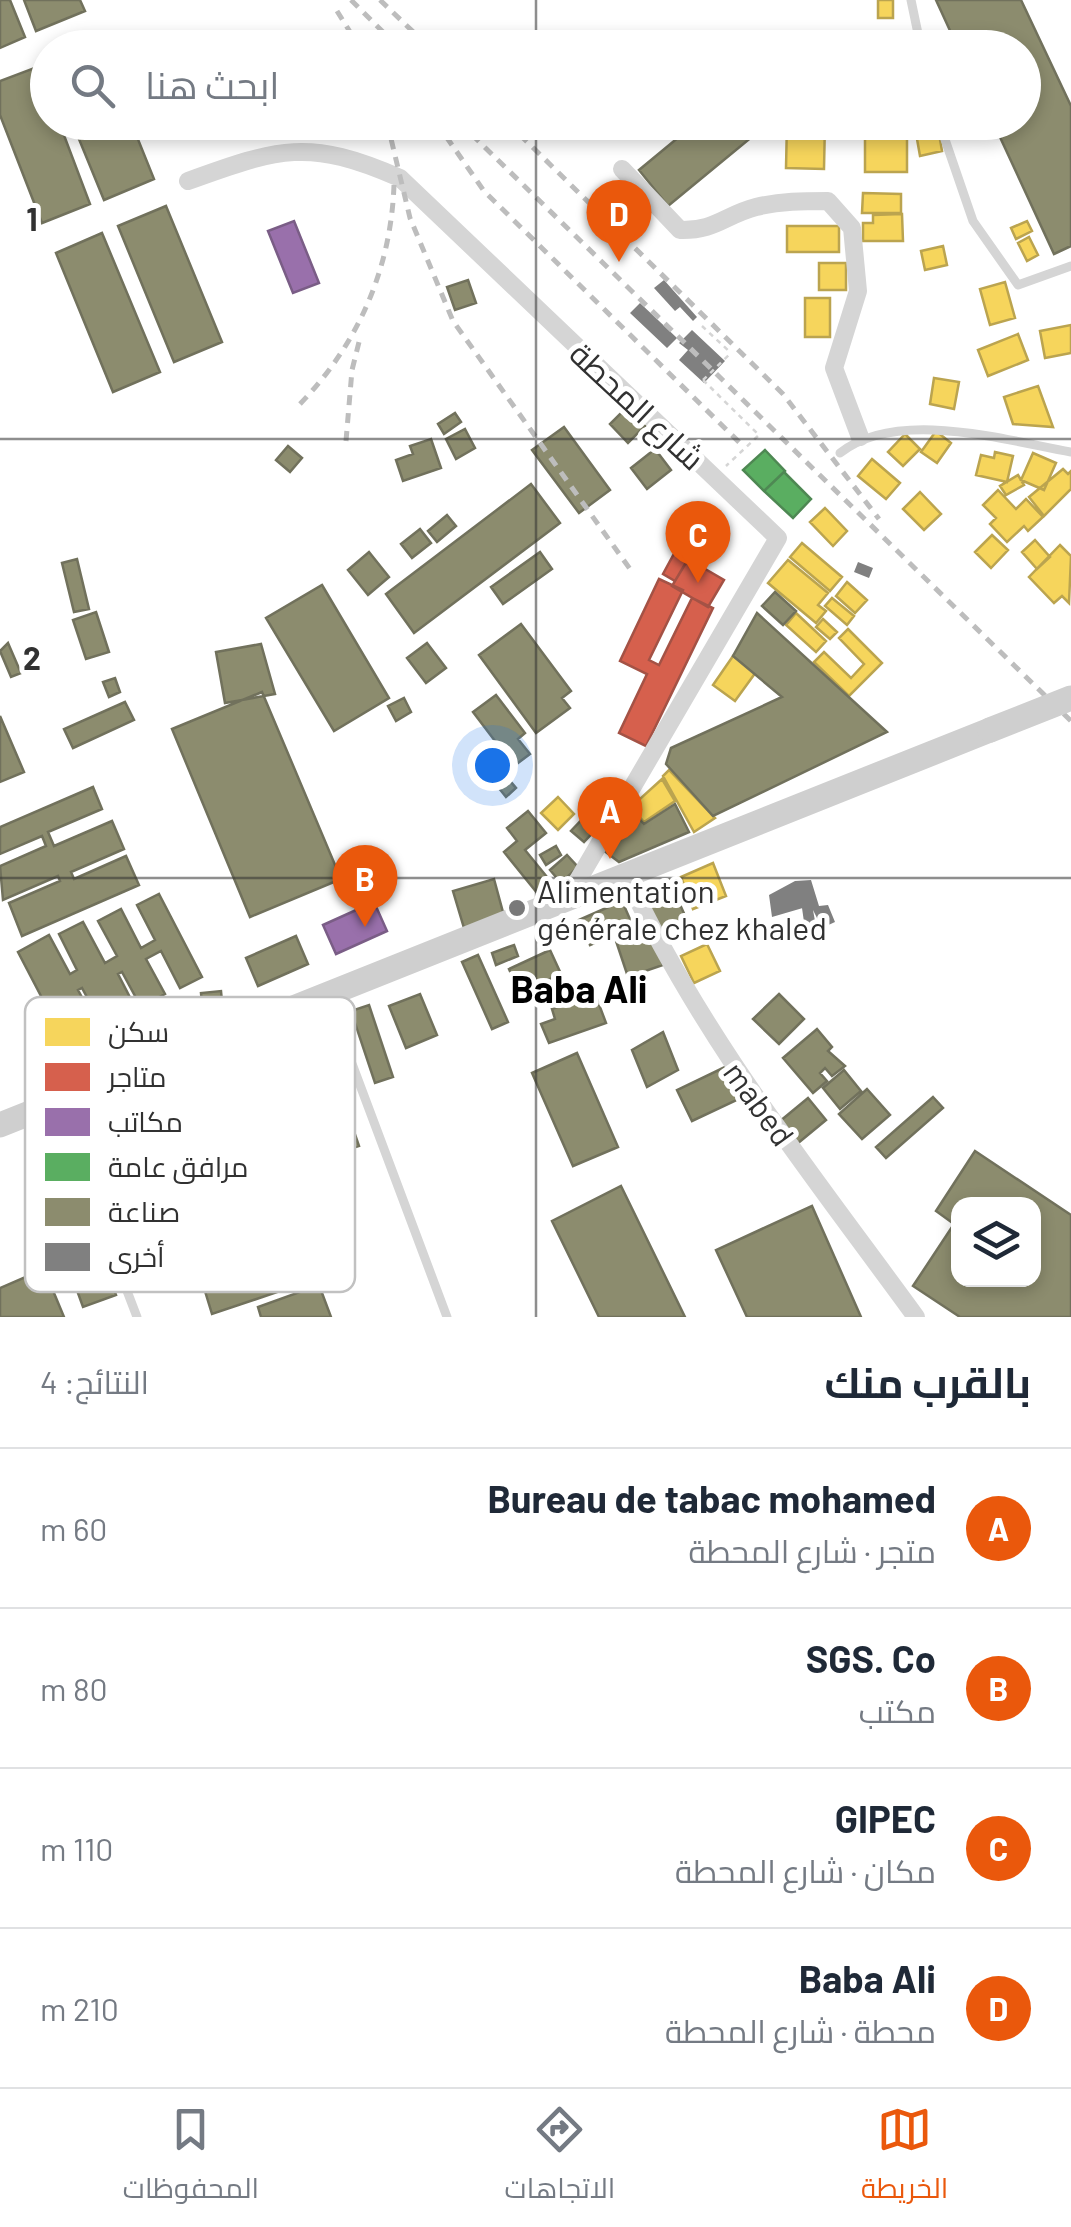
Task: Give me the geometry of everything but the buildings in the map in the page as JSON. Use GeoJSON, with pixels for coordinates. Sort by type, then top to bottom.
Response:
{"type":"FeatureCollection","features":[{"type":"Feature","properties":{"kind":"main road"},"geometry":{"type":"LineString","coordinates":[[318,997],[1071,698]]}},
{"type":"Feature","properties":{"kind":"main road"},"geometry":{"type":"LineString","coordinates":[[0,1125],[25,1114]]}},
{"type":"Feature","properties":{"kind":"street","name":"شارع المحطة"},"geometry":{"type":"LineString","coordinates":[[188,181],[268,152],[316,151],[354,156],[400,178],[778,538],[567,899]]}},
{"type":"Feature","properties":{"kind":"street"},"geometry":{"type":"LineString","coordinates":[[622,169],[680,230],[707,230],[752,208],[793,201],[828,201],[852,228],[858,291],[834,368],[860,438]]}},
{"type":"Feature","properties":{"kind":"street","name":"mabed"},"geometry":{"type":"LineString","coordinates":[[626,875],[668,961],[711,1034],[916,1317]]}},
{"type":"Feature","properties":{"kind":"lane"},"geometry":{"type":"LineString","coordinates":[[911,0],[917,30]]}},
{"type":"Feature","properties":{"kind":"lane"},"geometry":{"type":"LineString","coordinates":[[945,140],[973,221],[1018,286],[1071,266]]}},
{"type":"Feature","properties":{"kind":"lane"},"geometry":{"type":"LineString","coordinates":[[840,452],[860,438],[887,430],[971,434],[1071,452]]}},
{"type":"Feature","properties":{"kind":"lane"},"geometry":{"type":"LineString","coordinates":[[355,1071],[447,1317]]}},
{"type":"Feature","properties":{"kind":"lane"},"geometry":{"type":"LineString","coordinates":[[127,1292],[137,1317]]}},
{"type":"Feature","properties":{"kind":"path"},"geometry":{"type":"LineString","coordinates":[[702,326],[731,353],[703,380],[758,435],[714,478]]}},
{"type":"Feature","properties":{"kind":"railway"},"geometry":{"type":"LineString","coordinates":[[351,0],[381,30]]}},
{"type":"Feature","properties":{"kind":"railway"},"geometry":{"type":"LineString","coordinates":[[380,0],[411,30]]}},
{"type":"Feature","properties":{"kind":"railway"},"geometry":{"type":"LineString","coordinates":[[337,11],[349,30]]}},
{"type":"Feature","properties":{"kind":"railway"},"geometry":{"type":"LineString","coordinates":[[391,140],[410,218],[453,321],[630,569]]}},
{"type":"Feature","properties":{"kind":"railway"},"geometry":{"type":"LineString","coordinates":[[449,140],[484,191],[743,446]]}},
{"type":"Feature","properties":{"kind":"railway"},"geometry":{"type":"LineString","coordinates":[[477,140],[1071,721]]}},
{"type":"Feature","properties":{"kind":"railway"},"geometry":{"type":"LineString","coordinates":[[525,140],[783,394],[879,519]]}},
{"type":"Feature","properties":{"kind":"railway"},"geometry":{"type":"LineString","coordinates":[[300,404],[339,356],[368,304],[386,246],[394,185]]}},
{"type":"Feature","properties":{"kind":"railway"},"geometry":{"type":"LineString","coordinates":[[346,441],[352,370],[360,338]]}},
{"type":"Feature","properties":{"kind":"place","name":"Baba Ali"},"geometry":{"type":"Point","coordinates":[619,262]}},
{"type":"Feature","properties":{"kind":"place","name":"GIPEC"},"geometry":{"type":"Point","coordinates":[698,583]}},
{"type":"Feature","properties":{"kind":"place","name":"Bureau de tabac mohamed"},"geometry":{"type":"Point","coordinates":[610,859]}},
{"type":"Feature","properties":{"kind":"place","name":"Alimentation générale chez khaled"},"geometry":{"type":"Point","coordinates":[517,908]}},
{"type":"Feature","properties":{"kind":"place","name":"SGS. Co"},"geometry":{"type":"Point","coordinates":[365,927]}},
{"type":"Feature","properties":{"kind":"district","name":"Baba Ali"},"geometry":{"type":"Point","coordinates":[579,988]}}]}
